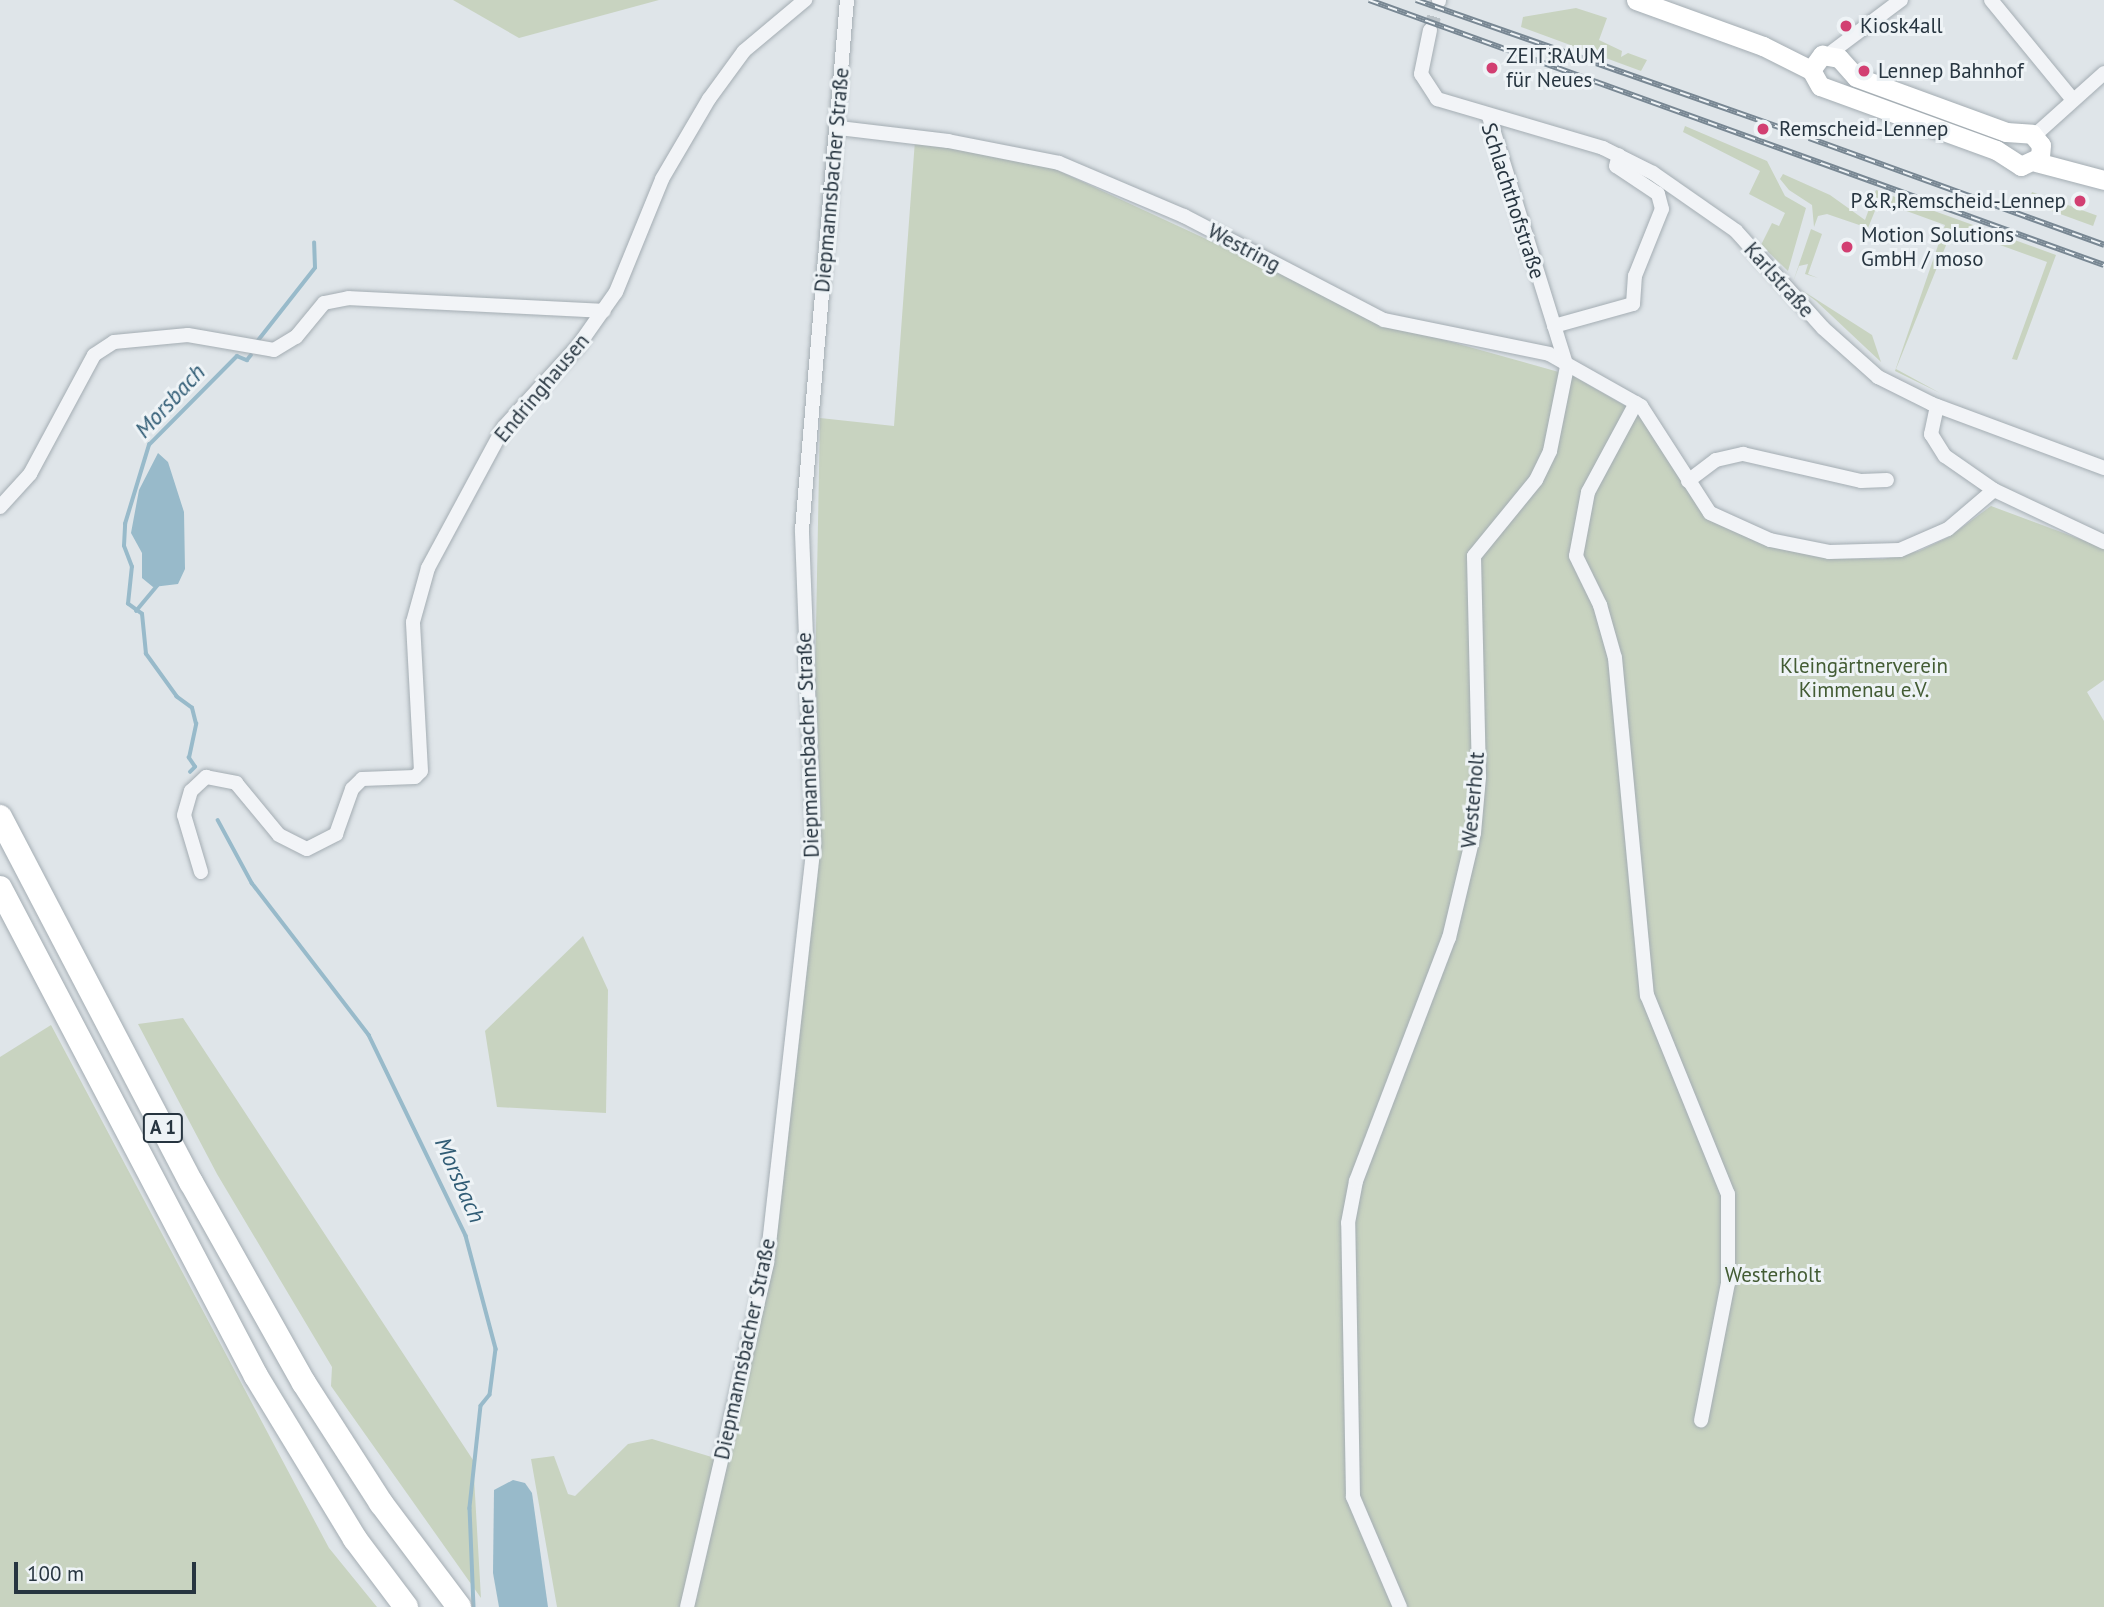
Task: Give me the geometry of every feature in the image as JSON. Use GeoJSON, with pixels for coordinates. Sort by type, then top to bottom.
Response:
{"type":"FeatureCollection","features":[{"type":"Feature","properties":{"kind":"highway","name":"A 1"},"geometry":{"type":"LineString","coordinates":[[0,817],[224,1243],[336,1434],[459,1607]]}},
{"type":"Feature","properties":{"kind":"highway","name":"A 1"},"geometry":{"type":"LineString","coordinates":[[0,888],[194,1260],[303,1455],[406,1607]]}},
{"type":"Feature","properties":{"kind":"street"},"geometry":{"type":"LineString","coordinates":[[604,311],[687,132],[744,51],[804,0]]}},
{"type":"Feature","properties":{"kind":"street","name":"Diepmannsbacher Straße"},"geometry":{"type":"LineString","coordinates":[[687,1607],[767,1262],[814,845],[802,530],[839,128],[847,0]]}},
{"type":"Feature","properties":{"kind":"street"},"geometry":{"type":"LineString","coordinates":[[1636,0],[1763,46],[1819,60],[1856,77],[2006,132],[2104,180]]}},
{"type":"Feature","properties":{"kind":"street"},"geometry":{"type":"LineString","coordinates":[[1819,60],[1901,0]]}},
{"type":"Feature","properties":{"kind":"street"},"geometry":{"type":"LineString","coordinates":[[1991,0],[2073,100]]}},
{"type":"Feature","properties":{"kind":"street","name":"Schlachthofstraße"},"geometry":{"type":"LineString","coordinates":[[1430,30],[1421,67],[1426,88],[1446,104],[1489,116],[1567,367]]}},
{"type":"Feature","properties":{"kind":"street"},"geometry":{"type":"LineString","coordinates":[[1819,60],[1820,86],[1996,150],[2021,166],[2073,100],[2104,73]]}},
{"type":"Feature","properties":{"kind":"street","name":"Karlstraße"},"geometry":{"type":"LineString","coordinates":[[1489,116],[1619,155],[1680,188],[1736,231],[1856,360],[1937,406],[2104,468]]}},
{"type":"Feature","properties":{"kind":"street","name":"Westring"},"geometry":{"type":"LineString","coordinates":[[839,128],[948,141],[1068,166],[1184,216],[1384,320],[1549,354],[1567,367],[1636,403]]}},
{"type":"Feature","properties":{"kind":"street"},"geometry":{"type":"LineString","coordinates":[[1554,326],[1633,304],[1635,276],[1662,209],[1658,194],[1616,166],[1619,155]]}},
{"type":"Feature","properties":{"kind":"street","name":"Endringhausen"},"geometry":{"type":"LineString","coordinates":[[0,507],[25,482],[94,355],[129,338],[177,334],[274,350],[296,337],[324,303],[349,298],[604,311]]}},
{"type":"Feature","properties":{"kind":"street","name":"Endringhausen"},"geometry":{"type":"LineString","coordinates":[[201,872],[186,837],[184,815],[191,791],[206,777],[236,783],[279,835],[307,849],[336,834],[362,779],[415,776],[421,771],[413,630],[428,568],[504,427],[604,311]]}},
{"type":"Feature","properties":{"kind":"street","name":"Westerholt"},"geometry":{"type":"LineString","coordinates":[[1400,1607],[1353,1497],[1348,1223],[1356,1181],[1449,938],[1474,833],[1479,777],[1474,556],[1536,480],[1550,452],[1567,367]]}},
{"type":"Feature","properties":{"kind":"street"},"geometry":{"type":"LineString","coordinates":[[1701,1420],[1728,1283],[1728,1194],[1647,995],[1615,658],[1601,605],[1576,556],[1585,502],[1636,403],[1654,421],[1688,481],[1718,520],[1770,540],[1836,552],[1900,550],[1924,541],[1960,521],[1994,490]]}},
{"type":"Feature","properties":{"kind":"street"},"geometry":{"type":"LineString","coordinates":[[1937,406],[1934,443],[1994,490],[2104,542]]}},
{"type":"Feature","properties":{"kind":"street"},"geometry":{"type":"LineString","coordinates":[[1688,481],[1716,460],[1743,454],[1861,481],[1887,480]]}},
{"type":"Feature","properties":{"kind":"green space"},"geometry":{"type":"Polygon","coordinates":[[[453,0],[659,0],[519,38],[453,0]]]}},
{"type":"Feature","properties":{"kind":"green space"},"geometry":{"type":"Polygon","coordinates":[[[1576,8],[1607,18],[1599,40],[1622,51],[1621,57],[1628,53],[1647,60],[1641,71],[1521,27],[1523,17],[1576,8]]]}},
{"type":"Feature","properties":{"kind":"green space"},"geometry":{"type":"Polygon","coordinates":[[[1685,126],[1767,161],[1785,196],[1806,208],[1788,271],[1761,245],[1772,223],[1779,226],[1785,213],[1749,194],[1760,171],[1683,132],[1685,126]]]}},
{"type":"Feature","properties":{"kind":"green space","name":"Kleingärtnerverein Kimmenau e.V."},"geometry":{"type":"Polygon","coordinates":[[[915,140],[1042,163],[1394,326],[1573,376],[1643,416],[1709,517],[1770,545],[1835,558],[1883,559],[1919,551],[1949,537],[1991,506],[2104,548],[2104,680],[2087,692],[2104,721],[2104,1607],[557,1607],[531,1459],[554,1456],[568,1494],[575,1496],[628,1444],[652,1439],[725,1461],[772,1262],[821,809],[815,680],[820,418],[894,426],[915,140]]]}},
{"type":"Feature","properties":{"kind":"green space"},"geometry":{"type":"Polygon","coordinates":[[[1783,174],[1830,195],[1865,220],[1876,190],[2056,255],[2017,360],[2012,359],[2047,262],[1953,228],[1896,369],[1940,393],[1895,371],[1945,225],[1879,201],[1868,228],[1827,214],[1818,216],[1814,227],[1812,205],[1789,190],[1780,179],[1783,174]]]}},
{"type":"Feature","properties":{"kind":"green space"},"geometry":{"type":"Polygon","coordinates":[[[2032,192],[2097,216],[2093,226],[2028,202],[2032,192]]]}},
{"type":"Feature","properties":{"kind":"green space"},"geometry":{"type":"Polygon","coordinates":[[[1811,229],[1822,234],[1808,274],[1818,278],[1805,274],[1808,264],[1799,266],[1793,282],[1811,229]]]}},
{"type":"Feature","properties":{"kind":"green space"},"geometry":{"type":"Polygon","coordinates":[[[1800,289],[1872,335],[1881,362],[1816,301],[1800,289]]]}},
{"type":"Feature","properties":{"kind":"green space"},"geometry":{"type":"Polygon","coordinates":[[[583,936],[608,990],[606,1113],[497,1107],[485,1031],[583,936]]]}},
{"type":"Feature","properties":{"kind":"green space"},"geometry":{"type":"Polygon","coordinates":[[[183,1018],[473,1460],[481,1598],[331,1386],[332,1367],[217,1174],[138,1024],[183,1018]]]}},
{"type":"Feature","properties":{"kind":"green space"},"geometry":{"type":"Polygon","coordinates":[[[51,1025],[329,1548],[377,1607],[0,1607],[0,1057],[51,1025]]]}},
{"type":"Feature","properties":{"kind":"water"},"geometry":{"type":"Polygon","coordinates":[[[158,453],[168,462],[184,512],[185,569],[178,584],[153,587],[142,578],[142,553],[131,533],[139,490],[158,453]]]}},
{"type":"Feature","properties":{"kind":"water"},"geometry":{"type":"Polygon","coordinates":[[[513,1480],[525,1483],[532,1493],[548,1607],[499,1607],[493,1573],[494,1490],[513,1480]]]}},
{"type":"Feature","properties":{"kind":"waterway","name":"Morsbach"},"geometry":{"type":"LineString","coordinates":[[256,343],[315,268],[314,243]]}},
{"type":"Feature","properties":{"kind":"waterway","name":"Morsbach"},"geometry":{"type":"LineString","coordinates":[[190,772],[195,767],[189,758],[196,724],[192,708],[177,697],[146,654],[142,614],[128,604],[132,567],[124,546],[125,524],[149,445],[237,356],[247,360],[251,355]]}},
{"type":"Feature","properties":{"kind":"waterway","name":"Morsbach"},"geometry":{"type":"LineString","coordinates":[[136,611],[157,586]]}},
{"type":"Feature","properties":{"kind":"waterway","name":"Morsbach"},"geometry":{"type":"LineString","coordinates":[[218,820],[252,883],[369,1035],[466,1236],[496,1349],[490,1395],[481,1406],[470,1508],[474,1607]]}},
{"type":"Feature","properties":{"kind":"tunnel"},"geometry":{"type":"LineString","coordinates":[[1430,30],[1439,1]]}},
{"type":"Feature","properties":{"kind":"railway"},"geometry":{"type":"LineString","coordinates":[[1369,0],[2104,265]]}},
{"type":"Feature","properties":{"kind":"railway"},"geometry":{"type":"LineString","coordinates":[[1416,0],[1788,130]]}},
{"type":"Feature","properties":{"kind":"railway"},"geometry":{"type":"LineString","coordinates":[[1809,138],[2104,245]]}},
{"type":"Feature","properties":{"kind":"place","name":"Kiosk4all"},"geometry":{"type":"Point","coordinates":[1846,26]}},
{"type":"Feature","properties":{"kind":"place","name":"ZEIT:RAUM für Neues"},"geometry":{"type":"Point","coordinates":[1492,68]}},
{"type":"Feature","properties":{"kind":"place","name":"Lennep Bahnhof"},"geometry":{"type":"Point","coordinates":[1864,71]}},
{"type":"Feature","properties":{"kind":"place","name":"Remscheid-Lennep"},"geometry":{"type":"Point","coordinates":[1763,129]}},
{"type":"Feature","properties":{"kind":"place","name":"P&R,Remscheid-Lennep"},"geometry":{"type":"Point","coordinates":[2080,201]}},
{"type":"Feature","properties":{"kind":"place","name":"Motion Solutions GmbH / moso"},"geometry":{"type":"Point","coordinates":[1847,247]}}]}
